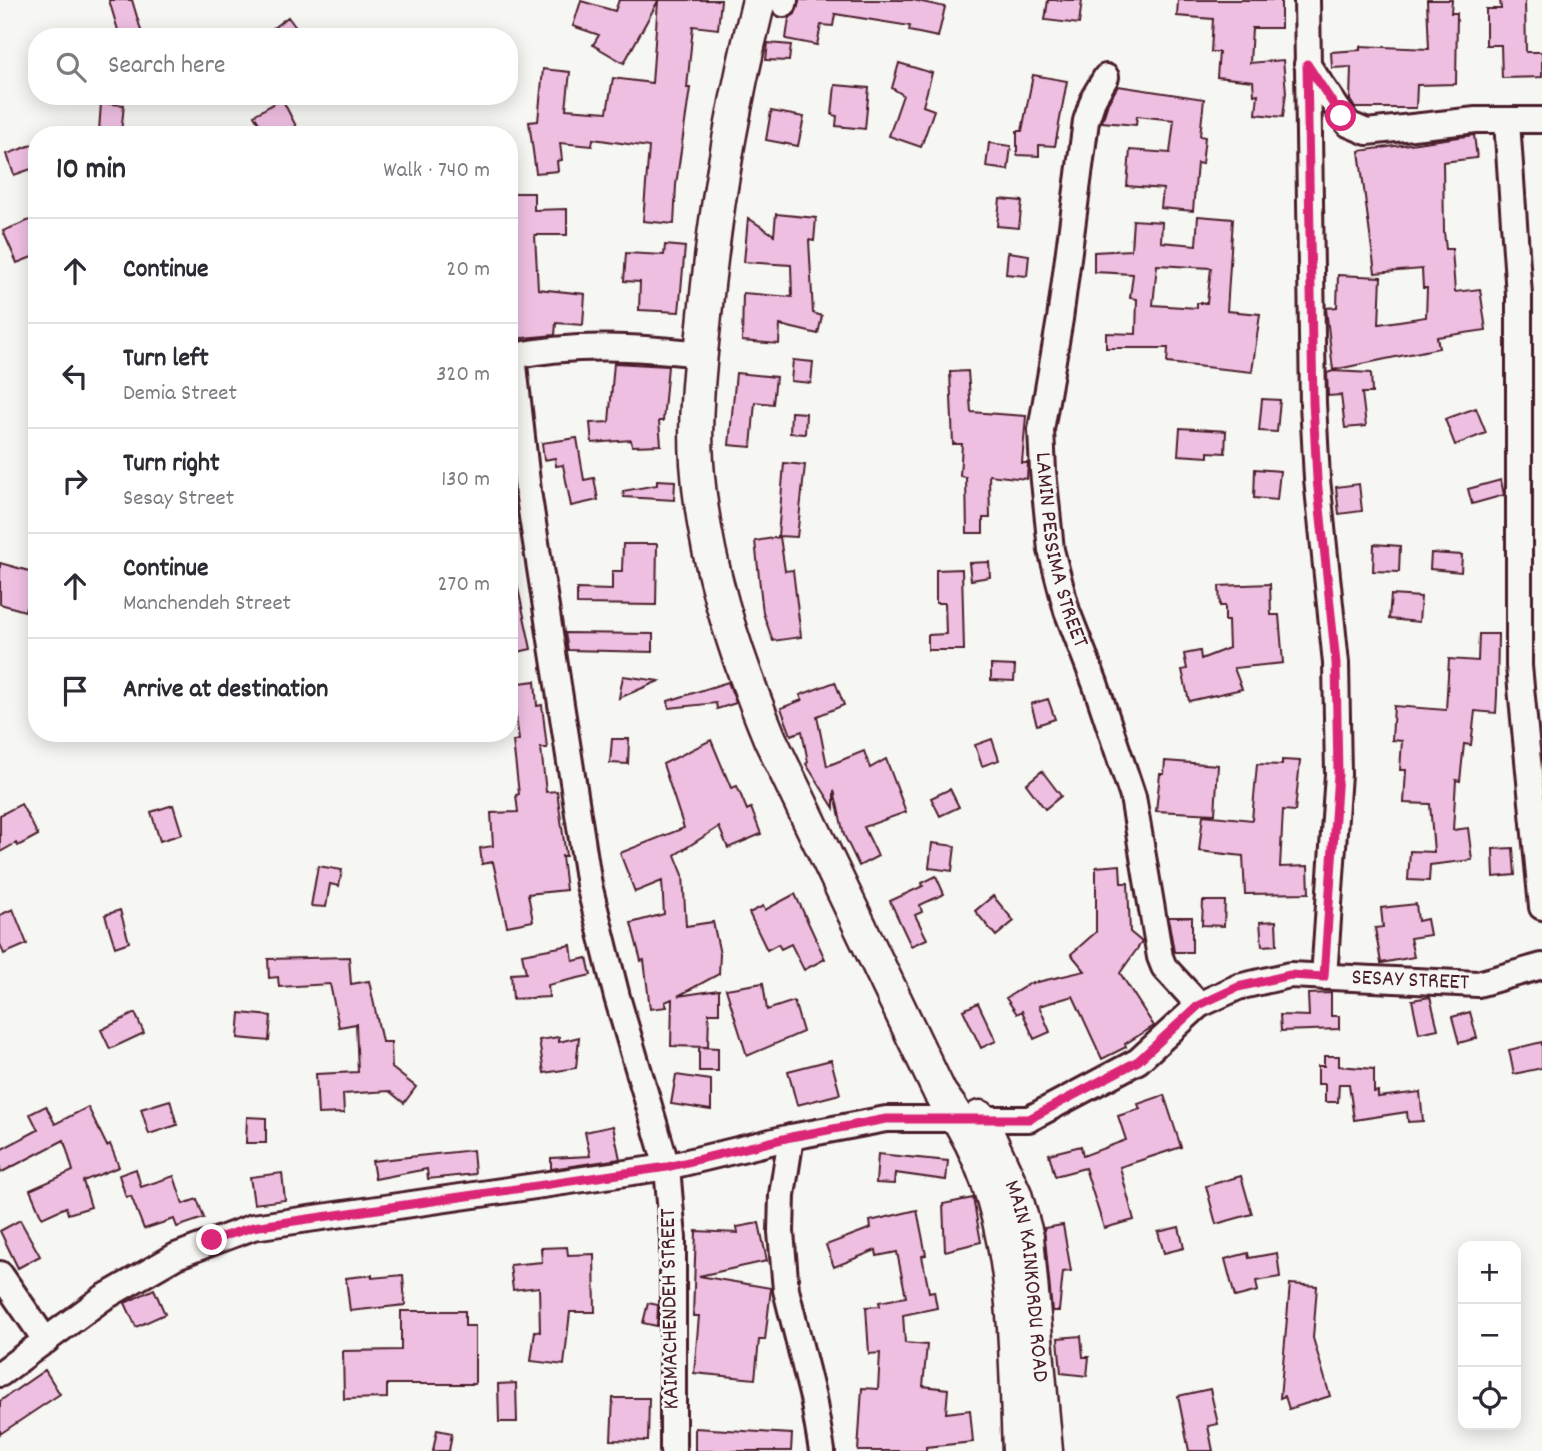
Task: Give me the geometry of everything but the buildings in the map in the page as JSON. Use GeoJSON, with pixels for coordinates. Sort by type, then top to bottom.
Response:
{"type":"FeatureCollection","features":[{"type":"Feature","properties":{"kind":"main road"},"geometry":{"type":"LineString","coordinates":[[776,1],[737,86],[722,168],[701,354],[697,463],[714,573],[740,661],[770,739],[940,1093],[971,1119],[1004,1234],[1014,1327],[1019,1451]]}},
{"type":"Feature","properties":{"kind":"main road","name":"MAIN KAINKORDU ROAD"},"geometry":{"type":"LineString","coordinates":[[971,1119],[1015,1194],[1027,1237],[1046,1451]]}},
{"type":"Feature","properties":{"kind":"street"},"geometry":{"type":"LineString","coordinates":[[1307,0],[1313,403],[1317,479],[1336,663],[1338,774],[1324,977]]}},
{"type":"Feature","properties":{"kind":"street"},"geometry":{"type":"LineString","coordinates":[[1307,64],[1341,116],[1356,129],[1378,131],[1476,120],[1542,120]]}},
{"type":"Feature","properties":{"kind":"street","name":"LAMIN PESSIMA STREET"},"geometry":{"type":"LineString","coordinates":[[1106,77],[1094,97],[1086,121],[1077,171],[1060,319],[1041,430],[1044,482],[1051,550],[1067,611],[1096,683],[1133,797],[1160,957],[1164,967],[1199,1005]]}},
{"type":"Feature","properties":{"kind":"street"},"geometry":{"type":"LineString","coordinates":[[1507,122],[1519,295],[1519,666],[1542,907]]}},
{"type":"Feature","properties":{"kind":"street","name":"KAIMACHENDEH STREET"},"geometry":{"type":"LineString","coordinates":[[518,355],[550,348],[623,346],[701,354]]}},
{"type":"Feature","properties":{"kind":"street","name":"KAIMACHENDEH STREET"},"geometry":{"type":"LineString","coordinates":[[518,389],[528,491],[589,885],[617,997],[667,1167],[673,1238],[673,1451]]}},
{"type":"Feature","properties":{"kind":"street","name":"SESAY STREET"},"geometry":{"type":"LineString","coordinates":[[0,1374],[103,1298],[176,1256],[253,1227],[667,1167],[791,1137],[886,1119],[937,1116],[1029,1119],[1138,1061],[1199,1005],[1238,987],[1290,975],[1478,984],[1542,966]]}},
{"type":"Feature","properties":{"kind":"street"},"geometry":{"type":"LineString","coordinates":[[791,1137],[781,1219],[786,1290],[813,1398],[822,1451]]}},
{"type":"Feature","properties":{"kind":"street"},"geometry":{"type":"LineString","coordinates":[[0,1274],[46,1341]]}},
{"type":"Feature","properties":{"kind":"route"},"geometry":{"type":"LineString","coordinates":[[212,1240],[253,1227],[667,1167],[791,1137],[886,1119],[937,1116],[960,1119],[1029,1119],[1138,1061],[1199,1005],[1238,987],[1290,975],[1324,977],[1338,774],[1336,663],[1317,479],[1313,403],[1307,64],[1341,116]]}}]}
